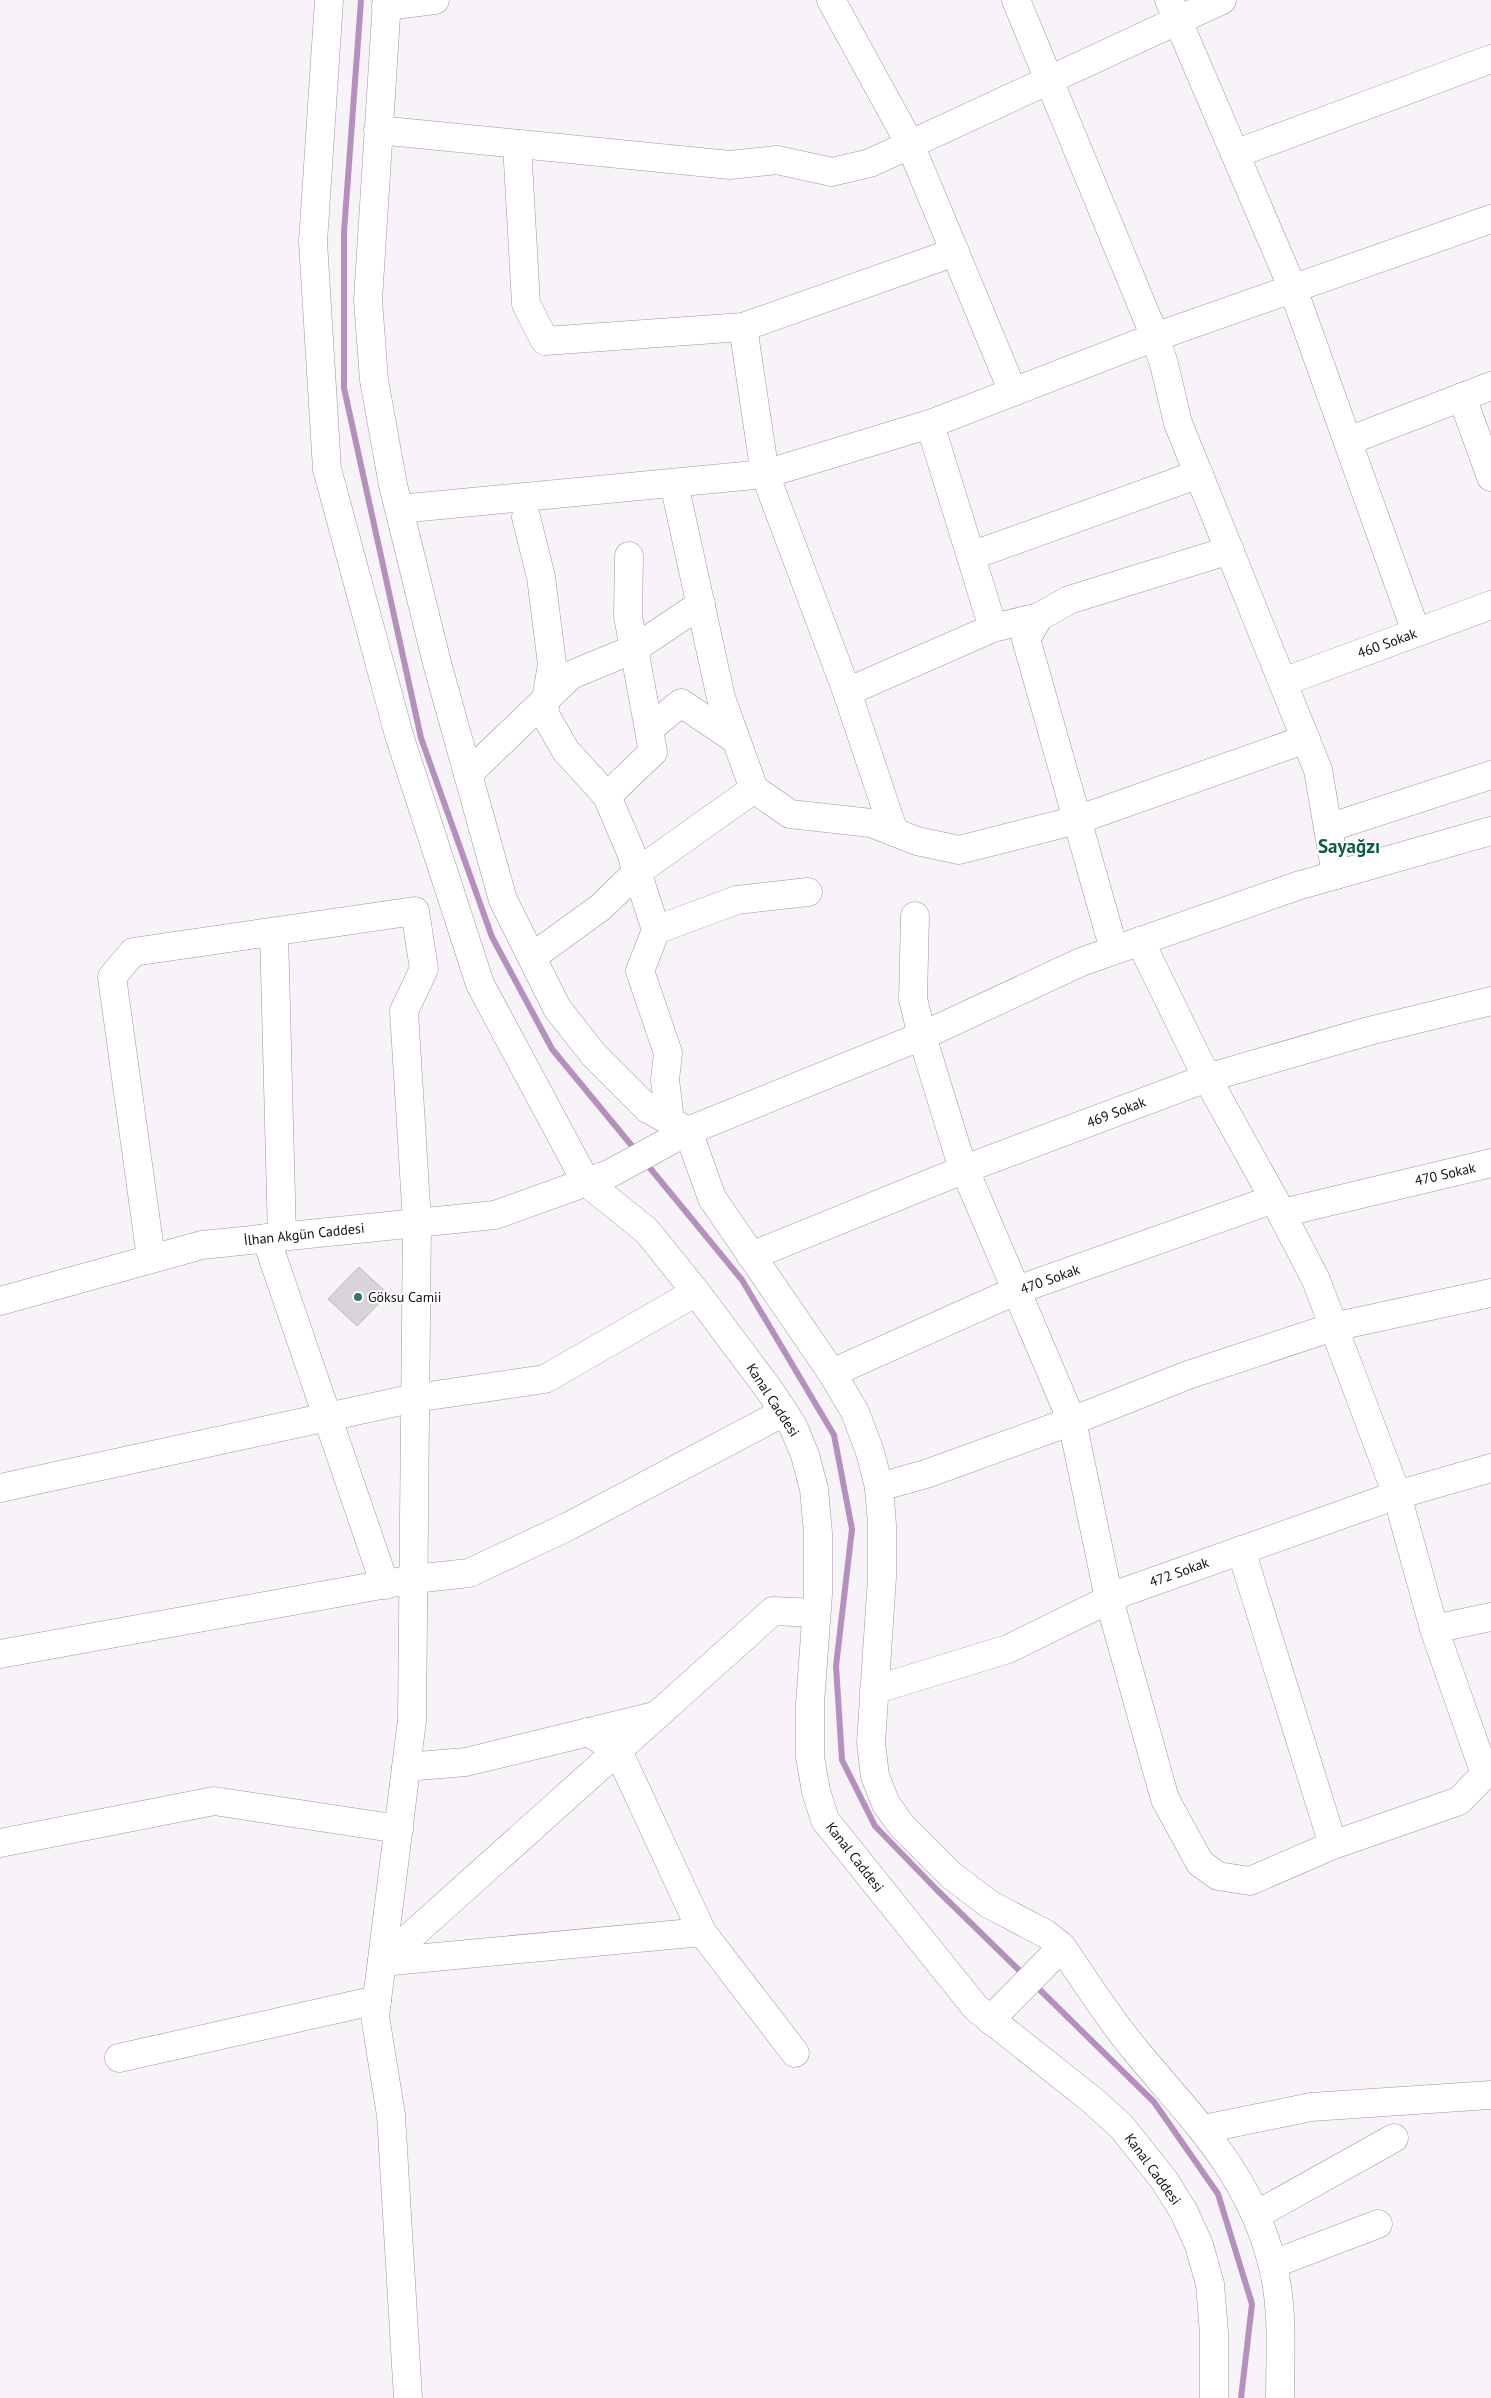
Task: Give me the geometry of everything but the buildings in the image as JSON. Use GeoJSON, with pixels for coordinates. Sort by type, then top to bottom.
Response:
{"type":"FeatureCollection","features":[{"type":"Feature","properties":{"kind":"street"},"geometry":{"type":"LineString","coordinates":[[329,0],[313,242],[327,469],[399,735],[480,984],[598,1178]]}},
{"type":"Feature","properties":{"kind":"street"},"geometry":{"type":"LineString","coordinates":[[435,0],[387,3],[368,300],[374,380],[398,509],[437,663],[503,900],[557,1008],[594,1055],[648,1109],[676,1130]]}},
{"type":"Feature","properties":{"kind":"street"},"geometry":{"type":"LineString","coordinates":[[831,0],[910,144],[1013,392]]}},
{"type":"Feature","properties":{"kind":"street"},"geometry":{"type":"LineString","coordinates":[[1016,0],[1155,337],[1164,364],[1178,423],[1318,770],[1336,875]]}},
{"type":"Feature","properties":{"kind":"street"},"geometry":{"type":"LineString","coordinates":[[378,130],[730,165],[777,160],[832,172],[870,162],[1049,80],[1174,10],[1222,0]]}},
{"type":"Feature","properties":{"kind":"street"},"geometry":{"type":"LineString","coordinates":[[1174,10],[1293,288],[1416,632]]}},
{"type":"Feature","properties":{"kind":"street"},"geometry":{"type":"LineString","coordinates":[[1235,154],[1491,59]]}},
{"type":"Feature","properties":{"kind":"street"},"geometry":{"type":"LineString","coordinates":[[517,144],[526,304],[545,341],[743,327],[955,252]]}},
{"type":"Feature","properties":{"kind":"street"},"geometry":{"type":"LineString","coordinates":[[398,509],[765,474],[930,424],[1155,337],[1491,219]]}},
{"type":"Feature","properties":{"kind":"street"},"geometry":{"type":"LineString","coordinates":[[743,327],[765,474],[847,692],[894,832]]}},
{"type":"Feature","properties":{"kind":"street"},"geometry":{"type":"LineString","coordinates":[[1348,441],[1491,386]]}},
{"type":"Feature","properties":{"kind":"street"},"geometry":{"type":"LineString","coordinates":[[1462,397],[1491,477]]}},
{"type":"Feature","properties":{"kind":"street"},"geometry":{"type":"LineString","coordinates":[[930,424],[993,628]]}},
{"type":"Feature","properties":{"kind":"street"},"geometry":{"type":"LineString","coordinates":[[971,556],[1199,474]]}},
{"type":"Feature","properties":{"kind":"street"},"geometry":{"type":"LineString","coordinates":[[677,497],[721,698],[754,789],[790,814],[871,823],[917,841],[959,850],[1077,820],[1306,739]]}},
{"type":"Feature","properties":{"kind":"street"},"geometry":{"type":"LineString","coordinates":[[526,517],[541,577],[552,664],[544,713],[566,751],[607,796],[637,872],[656,930],[640,971],[668,1053],[664,1080],[676,1130],[712,1198],[832,1372],[855,1412],[870,1452],[879,1487],[882,1525],[882,1576],[871,1744],[875,1776],[886,1804],[902,1826],[951,1874],[988,1904],[1046,1934],[1054,1956],[1204,2130],[1230,2167],[1256,2215],[1273,2264],[1281,2318],[1280,2398]]}},
{"type":"Feature","properties":{"kind":"street"},"geometry":{"type":"LineString","coordinates":[[847,692],[993,628],[1039,617],[1070,600],[1230,550]]}},
{"type":"Feature","properties":{"kind":"street"},"geometry":{"type":"LineString","coordinates":[[607,796],[654,752],[628,616],[629,556]]}},
{"type":"Feature","properties":{"kind":"street"},"geometry":{"type":"LineString","coordinates":[[468,774],[571,675],[634,649],[701,604]]}},
{"type":"Feature","properties":{"kind":"street","name":"460 Sokak"},"geometry":{"type":"LineString","coordinates":[[1283,682],[1491,605]]}},
{"type":"Feature","properties":{"kind":"street"},"geometry":{"type":"LineString","coordinates":[[1039,617],[1026,639],[1114,950]]}},
{"type":"Feature","properties":{"kind":"street"},"geometry":{"type":"LineString","coordinates":[[649,730],[682,703],[736,740]]}},
{"type":"Feature","properties":{"kind":"street"},"geometry":{"type":"LineString","coordinates":[[1328,828],[1491,775]]}},
{"type":"Feature","properties":{"kind":"street"},"geometry":{"type":"LineString","coordinates":[[532,957],[600,907],[637,872],[754,789]]}},
{"type":"Feature","properties":{"kind":"street","name":"İlhan Akgün Caddesi"},"geometry":{"type":"LineString","coordinates":[[0,1301],[202,1245],[495,1215],[598,1178],[676,1130],[922,1036],[1081,962],[1297,886],[1491,831]]}},
{"type":"Feature","properties":{"kind":"street"},"geometry":{"type":"LineString","coordinates":[[656,930],[737,900],[808,892]]}},
{"type":"Feature","properties":{"kind":"street"},"geometry":{"type":"LineString","coordinates":[[151,1258],[112,977],[134,952],[415,911],[424,969],[404,1012],[417,1222],[412,1720],[375,2016],[390,2115],[408,2398]]}},
{"type":"Feature","properties":{"kind":"street"},"geometry":{"type":"LineString","coordinates":[[915,916],[913,999],[922,1036],[965,1169],[1072,1421],[1109,1600],[1165,1799],[1200,1863],[1218,1876],[1250,1881],[1334,1845],[1459,1801],[1488,1773],[1434,1629],[1397,1495],[1316,1280],[1278,1206],[1207,1078],[1140,941]]}},
{"type":"Feature","properties":{"kind":"street"},"geometry":{"type":"LineString","coordinates":[[274,932],[274,1237],[328,1417],[385,1584]]}},
{"type":"Feature","properties":{"kind":"street","name":"469 Sokak"},"geometry":{"type":"LineString","coordinates":[[751,1256],[965,1169],[1207,1078],[1369,1031],[1491,1001]]}},
{"type":"Feature","properties":{"kind":"street","name":"470 Sokak"},"geometry":{"type":"LineString","coordinates":[[832,1372],[1017,1290],[1278,1206],[1491,1163]]}},
{"type":"Feature","properties":{"kind":"street","name":"Kanal Caddesi"},"geometry":{"type":"LineString","coordinates":[[598,1178],[647,1232],[696,1292],[784,1412],[793,1426],[805,1455],[814,1490],[818,1533],[816,1613],[810,1704],[810,1756],[816,1791],[825,1820],[958,1988],[976,2008],[999,2011],[1121,2126],[1142,2150],[1184,2212],[1199,2245],[1210,2284],[1214,2333],[1214,2398]]}},
{"type":"Feature","properties":{"kind":"street"},"geometry":{"type":"LineString","coordinates":[[0,1488],[415,1398],[545,1379],[696,1292]]}},
{"type":"Feature","properties":{"kind":"street"},"geometry":{"type":"LineString","coordinates":[[879,1487],[926,1474],[1072,1421],[1188,1375],[1333,1327],[1491,1293]]}},
{"type":"Feature","properties":{"kind":"street"},"geometry":{"type":"LineString","coordinates":[[0,1654],[385,1584],[469,1573],[569,1526],[784,1412]]}},
{"type":"Feature","properties":{"kind":"street","name":"472 Sokak"},"geometry":{"type":"LineString","coordinates":[[874,1690],[1008,1649],[1124,1592],[1397,1495],[1491,1468]]}},
{"type":"Feature","properties":{"kind":"street"},"geometry":{"type":"LineString","coordinates":[[1241,1550],[1334,1845]]}},
{"type":"Feature","properties":{"kind":"street"},"geometry":{"type":"LineString","coordinates":[[382,1962],[773,1611],[816,1613]]}},
{"type":"Feature","properties":{"kind":"street"},"geometry":{"type":"LineString","coordinates":[[1434,1629],[1491,1617]]}},
{"type":"Feature","properties":{"kind":"street"},"geometry":{"type":"LineString","coordinates":[[406,1767],[466,1762],[657,1716]]}},
{"type":"Feature","properties":{"kind":"street"},"geometry":{"type":"LineString","coordinates":[[588,1732],[618,1751],[702,1932],[795,2053]]}},
{"type":"Feature","properties":{"kind":"street"},"geometry":{"type":"LineString","coordinates":[[0,1843],[214,1801],[399,1829]]}},
{"type":"Feature","properties":{"kind":"street"},"geometry":{"type":"LineString","coordinates":[[382,1962],[702,1932]]}},
{"type":"Feature","properties":{"kind":"street"},"geometry":{"type":"LineString","coordinates":[[999,2011],[1054,1956]]}},
{"type":"Feature","properties":{"kind":"street"},"geometry":{"type":"LineString","coordinates":[[119,2058],[377,2000]]}},
{"type":"Feature","properties":{"kind":"street"},"geometry":{"type":"LineString","coordinates":[[1204,2130],[1311,2107],[1491,2095]]}},
{"type":"Feature","properties":{"kind":"street"},"geometry":{"type":"LineString","coordinates":[[1256,2215],[1394,2138]]}},
{"type":"Feature","properties":{"kind":"street"},"geometry":{"type":"LineString","coordinates":[[1273,2264],[1378,2224]]}},
{"type":"Feature","properties":{"kind":"waterway"},"geometry":{"type":"LineString","coordinates":[[361,0],[344,232],[344,388],[421,738],[492,937],[552,1049],[637,1152]]}},
{"type":"Feature","properties":{"kind":"waterway"},"geometry":{"type":"LineString","coordinates":[[645,1162],[742,1280],[834,1435],[852,1529],[836,1666],[842,1760],[875,1826],[1026,1977]]}},
{"type":"Feature","properties":{"kind":"waterway"},"geometry":{"type":"LineString","coordinates":[[1035,1985],[1154,2102],[1218,2194],[1252,2304],[1241,2398]]}},
{"type":"Feature","properties":{"kind":"place","name":"Göksu Camii"},"geometry":{"type":"Point","coordinates":[358,1297]}},
{"type":"Feature","properties":{"kind":"district","name":"Sayağzı"},"geometry":{"type":"Point","coordinates":[1349,846]}}]}
